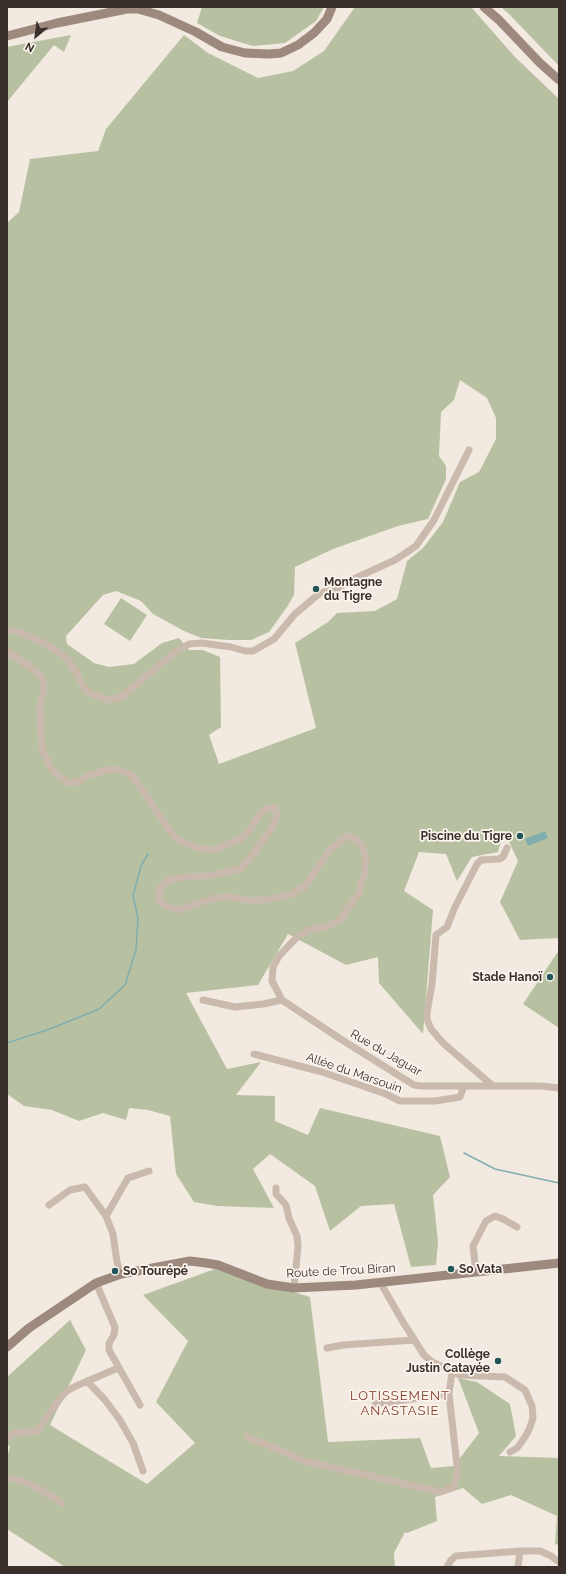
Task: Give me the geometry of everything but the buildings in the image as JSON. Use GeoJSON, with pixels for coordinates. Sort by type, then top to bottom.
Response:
{"type":"FeatureCollection","features":[{"type":"Feature","properties":{"kind":"main road"},"geometry":{"type":"LineString","coordinates":[[7,36],[57,23],[138,8],[159,15],[196,32],[222,47],[245,53],[281,53],[314,33],[327,19],[332,7]]}},
{"type":"Feature","properties":{"kind":"main road"},"geometry":{"type":"LineString","coordinates":[[484,7],[559,80]]}},
{"type":"Feature","properties":{"kind":"main road","name":"Route de Trou Biran"},"geometry":{"type":"LineString","coordinates":[[7,1347],[29,1328],[96,1283],[121,1274],[146,1268],[190,1261],[206,1262],[218,1265],[267,1284],[294,1288],[356,1285],[559,1263]]}},
{"type":"Feature","properties":{"kind":"street"},"geometry":{"type":"LineString","coordinates":[[7,629],[21,633],[58,652],[67,659],[88,692],[106,700],[124,695],[174,653],[189,644],[202,643],[231,647],[245,651],[253,650],[274,639],[295,614],[320,593],[334,591],[349,581],[394,560],[416,546],[434,520],[469,450]]}},
{"type":"Feature","properties":{"kind":"street","name":"Rue du Jaguar"},"geometry":{"type":"LineString","coordinates":[[7,651],[36,671],[42,677],[44,688],[40,706],[42,749],[52,769],[58,776],[69,783],[77,782],[89,775],[112,769],[126,772],[130,774],[139,785],[167,827],[178,840],[202,849],[215,850],[242,838],[252,827],[259,815],[266,809],[275,808],[277,814],[272,827],[249,860],[240,868],[213,875],[175,878],[165,882],[159,890],[159,900],[166,906],[178,910],[215,898],[228,897],[255,900],[282,897],[294,893],[304,886],[330,850],[347,836],[355,839],[363,846],[366,861],[364,875],[358,892],[340,920],[327,926],[309,930],[299,935],[279,956],[273,967],[272,981],[282,1000],[411,1083],[421,1086],[541,1086],[559,1088]]}},
{"type":"Feature","properties":{"kind":"street"},"geometry":{"type":"LineString","coordinates":[[493,1086],[443,1043],[432,1029],[427,1019],[427,1013],[432,984],[436,935],[447,926],[477,864],[481,860],[499,859],[503,857],[506,855],[507,848]]}},
{"type":"Feature","properties":{"kind":"street"},"geometry":{"type":"LineString","coordinates":[[203,1000],[235,1007],[282,1000]]}},
{"type":"Feature","properties":{"kind":"street","name":"Allée du Marsouin"},"geometry":{"type":"LineString","coordinates":[[254,1054],[322,1072],[386,1094],[400,1101],[435,1101],[460,1097],[464,1086]]}},
{"type":"Feature","properties":{"kind":"street"},"geometry":{"type":"LineString","coordinates":[[106,1216],[128,1178],[149,1171]]}},
{"type":"Feature","properties":{"kind":"street"},"geometry":{"type":"LineString","coordinates":[[49,1205],[70,1190],[85,1187],[106,1216],[113,1234],[117,1262],[121,1274]]}},
{"type":"Feature","properties":{"kind":"street"},"geometry":{"type":"LineString","coordinates":[[276,1188],[276,1194],[286,1205],[289,1218],[297,1236],[298,1246],[294,1288]]}},
{"type":"Feature","properties":{"kind":"street"},"geometry":{"type":"LineString","coordinates":[[476,1272],[473,1246],[486,1221],[495,1216],[516,1227]]}},
{"type":"Feature","properties":{"kind":"street"},"geometry":{"type":"LineString","coordinates":[[380,1282],[414,1340],[424,1355],[432,1362],[452,1372],[464,1375],[505,1377],[525,1390],[532,1406],[533,1418],[529,1430],[523,1440],[517,1448],[510,1452]]}},
{"type":"Feature","properties":{"kind":"street"},"geometry":{"type":"LineString","coordinates":[[96,1283],[115,1327],[115,1331],[108,1346],[118,1368],[140,1405]]}},
{"type":"Feature","properties":{"kind":"street"},"geometry":{"type":"LineString","coordinates":[[327,1348],[343,1345],[414,1340]]}},
{"type":"Feature","properties":{"kind":"street"},"geometry":{"type":"LineString","coordinates":[[7,1437],[15,1433],[37,1430],[62,1396],[71,1388],[118,1368]]}},
{"type":"Feature","properties":{"kind":"street"},"geometry":{"type":"LineString","coordinates":[[248,1437],[312,1463],[441,1492],[453,1487],[458,1474],[449,1394],[452,1372]]}},
{"type":"Feature","properties":{"kind":"street"},"geometry":{"type":"LineString","coordinates":[[87,1381],[105,1400],[120,1420],[133,1443],[143,1471]]}},
{"type":"Feature","properties":{"kind":"street"},"geometry":{"type":"LineString","coordinates":[[375,1404],[449,1394]]}},
{"type":"Feature","properties":{"kind":"street"},"geometry":{"type":"LineString","coordinates":[[7,1478],[31,1484],[62,1503]]}},
{"type":"Feature","properties":{"kind":"street"},"geometry":{"type":"LineString","coordinates":[[447,1567],[451,1560],[456,1556],[520,1551],[540,1551],[559,1562]]}},
{"type":"Feature","properties":{"kind":"street"},"geometry":{"type":"LineString","coordinates":[[518,1567],[520,1551]]}},
{"type":"Feature","properties":{"kind":"green space"},"geometry":{"type":"Polygon","coordinates":[[[202,7],[324,7],[316,21],[285,43],[253,46],[220,36],[197,23],[202,7]]]}},
{"type":"Feature","properties":{"kind":"green space"},"geometry":{"type":"Polygon","coordinates":[[[355,7],[471,7],[515,57],[559,99],[559,938],[520,940],[500,902],[518,861],[504,831],[498,852],[472,857],[457,881],[446,854],[419,852],[404,891],[433,910],[423,1034],[379,983],[378,957],[346,965],[288,934],[258,985],[186,993],[227,1069],[261,1062],[236,1095],[275,1096],[275,1121],[308,1135],[320,1108],[440,1136],[450,1177],[433,1195],[438,1242],[436,1265],[411,1267],[394,1204],[361,1206],[330,1231],[315,1186],[270,1154],[253,1169],[274,1208],[217,1206],[194,1202],[176,1174],[170,1116],[148,1110],[129,1108],[126,1120],[103,1113],[79,1121],[52,1110],[24,1106],[7,1094],[7,223],[19,212],[30,159],[98,151],[106,129],[184,35],[208,53],[258,78],[293,71],[324,51],[355,7]],[[460,380],[454,400],[441,412],[439,456],[446,466],[446,479],[428,519],[398,526],[333,549],[295,567],[294,595],[269,632],[251,640],[201,638],[184,631],[153,614],[141,601],[116,591],[103,595],[66,636],[67,644],[94,663],[109,667],[134,664],[162,643],[179,638],[189,650],[203,650],[220,657],[221,727],[209,735],[219,764],[316,728],[295,643],[328,622],[337,613],[375,611],[397,599],[407,561],[423,548],[443,522],[460,482],[479,472],[496,439],[496,418],[487,398],[460,380]]]}},
{"type":"Feature","properties":{"kind":"green space"},"geometry":{"type":"Polygon","coordinates":[[[501,7],[559,7],[559,66],[509,14],[501,7]]]}},
{"type":"Feature","properties":{"kind":"green space"},"geometry":{"type":"Polygon","coordinates":[[[71,35],[64,52],[54,45],[7,102],[7,47],[71,35]]]}},
{"type":"Feature","properties":{"kind":"green space"},"geometry":{"type":"Polygon","coordinates":[[[121,598],[147,615],[130,641],[104,624],[121,598]]]}},
{"type":"Feature","properties":{"kind":"green space","name":"Stade Hanoï"},"geometry":{"type":"Polygon","coordinates":[[[559,950],[559,1028],[523,1004],[559,950]]]}},
{"type":"Feature","properties":{"kind":"green space"},"geometry":{"type":"Polygon","coordinates":[[[215,1269],[310,1297],[328,1442],[420,1438],[431,1468],[454,1466],[479,1433],[458,1378],[477,1382],[510,1404],[516,1436],[499,1456],[559,1458],[559,1545],[555,1544],[557,1516],[511,1495],[482,1504],[463,1488],[435,1497],[437,1521],[407,1533],[405,1532],[394,1553],[395,1567],[65,1567],[7,1529],[7,1457],[10,1447],[7,1444],[7,1377],[70,1320],[86,1350],[50,1425],[147,1484],[195,1443],[156,1402],[188,1341],[143,1295],[215,1269]]]}},
{"type":"Feature","properties":{"kind":"water"},"geometry":{"type":"Polygon","coordinates":[[[545,831],[548,838],[528,846],[525,839],[545,831]]]}},
{"type":"Feature","properties":{"kind":"waterway"},"geometry":{"type":"LineString","coordinates":[[7,1043],[50,1029],[99,1009],[125,985],[136,950],[138,918],[133,896],[141,866],[148,854]]}},
{"type":"Feature","properties":{"kind":"waterway"},"geometry":{"type":"LineString","coordinates":[[464,1153],[495,1169],[559,1183]]}},
{"type":"Feature","properties":{"kind":"place","name":"Montagne du Tigre"},"geometry":{"type":"Point","coordinates":[316,589]}},
{"type":"Feature","properties":{"kind":"place","name":"Piscine du Tigre"},"geometry":{"type":"Point","coordinates":[520,836]}},
{"type":"Feature","properties":{"kind":"place","name":"Stade Hanoï"},"geometry":{"type":"Point","coordinates":[550,977]}},
{"type":"Feature","properties":{"kind":"place","name":"So Vata"},"geometry":{"type":"Point","coordinates":[451,1269]}},
{"type":"Feature","properties":{"kind":"place","name":"So Tourépé"},"geometry":{"type":"Point","coordinates":[115,1271]}},
{"type":"Feature","properties":{"kind":"place","name":"Collège Justin Catayée"},"geometry":{"type":"Point","coordinates":[498,1361]}},
{"type":"Feature","properties":{"kind":"district","name":"LOTISSEMENT ANASTASIE"},"geometry":{"type":"Point","coordinates":[400,1404]}}]}
